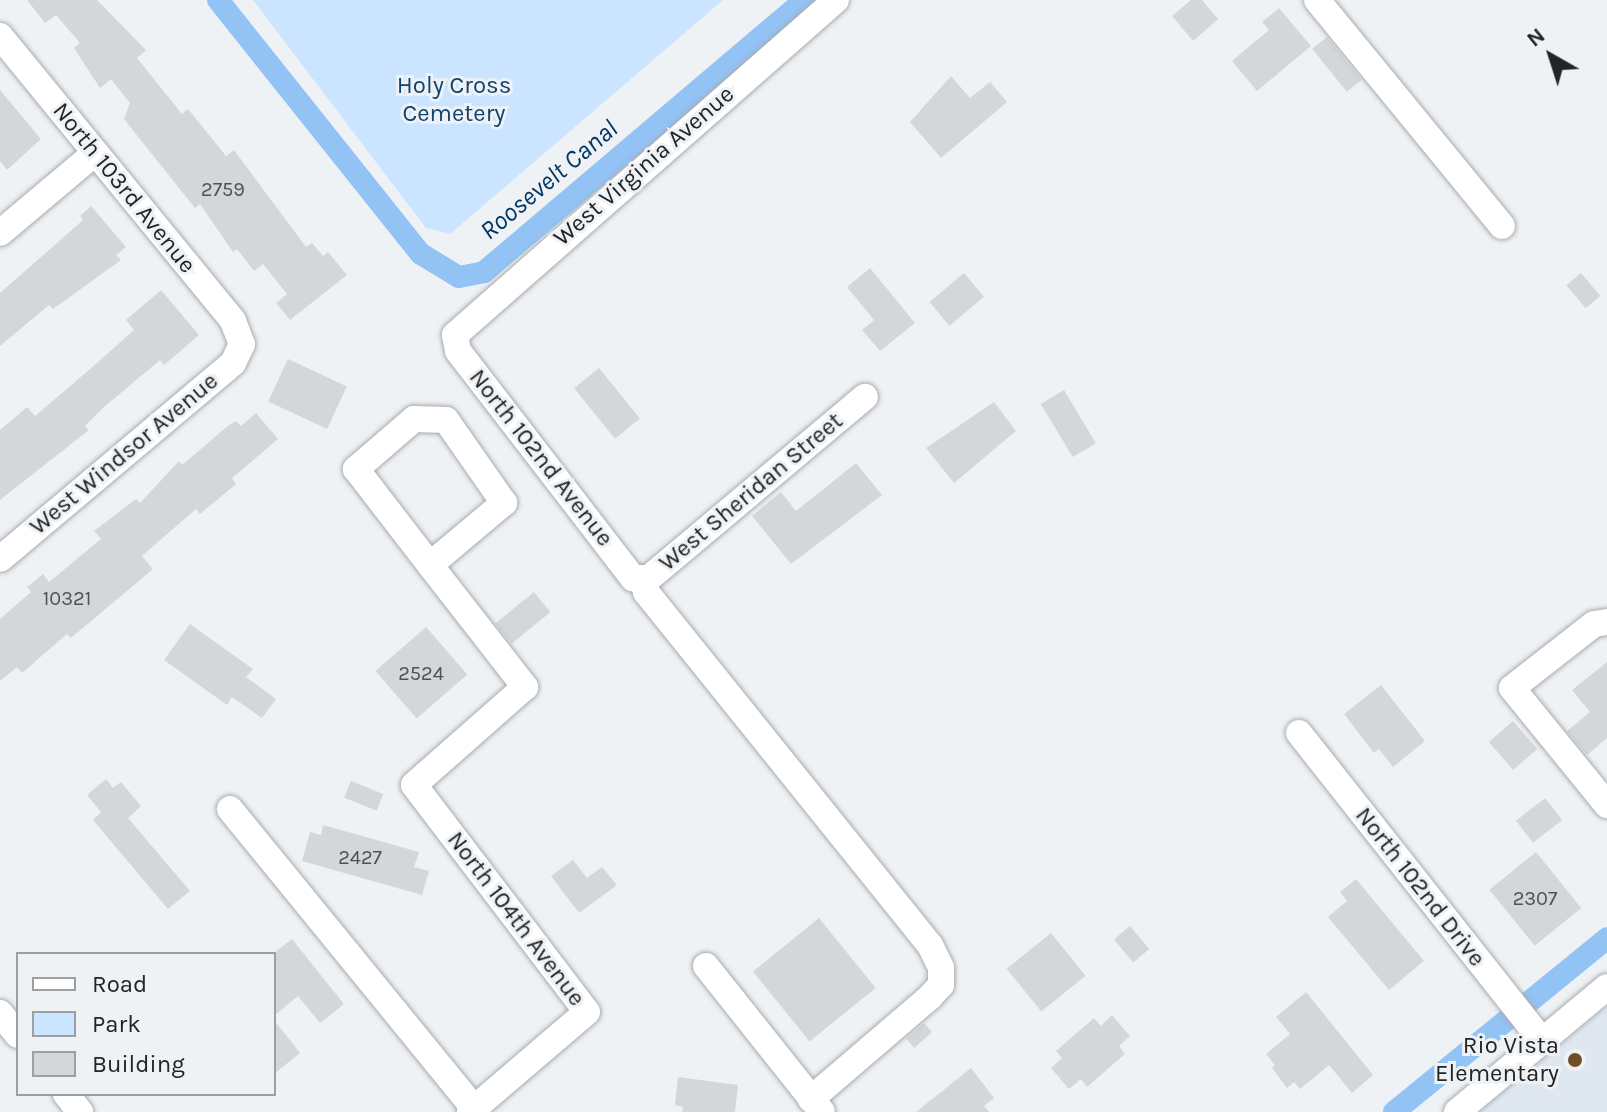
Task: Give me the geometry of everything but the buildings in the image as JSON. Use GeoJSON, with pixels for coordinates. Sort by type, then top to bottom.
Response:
{"type":"FeatureCollection","features":[{"type":"Feature","properties":{"kind":"street","name":"West Virginia Avenue"},"geometry":{"type":"LineString","coordinates":[[455,335],[836,0]]}},
{"type":"Feature","properties":{"kind":"street"},"geometry":{"type":"LineString","coordinates":[[1317,0],[1502,226]]}},
{"type":"Feature","properties":{"kind":"street","name":"North 103rd Avenue"},"geometry":{"type":"LineString","coordinates":[[0,36],[233,321],[242,344]]}},
{"type":"Feature","properties":{"kind":"street"},"geometry":{"type":"LineString","coordinates":[[0,233],[95,153]]}},
{"type":"Feature","properties":{"kind":"street","name":"North 102nd Avenue"},"geometry":{"type":"LineString","coordinates":[[455,335],[458,351],[646,592],[930,945],[941,968],[941,985],[816,1105]]}},
{"type":"Feature","properties":{"kind":"street","name":"West Windsor Avenue"},"geometry":{"type":"LineString","coordinates":[[0,559],[233,363],[242,344]]}},
{"type":"Feature","properties":{"kind":"street","name":"West Sheridan Street"},"geometry":{"type":"LineString","coordinates":[[638,578],[649,578],[865,397]]}},
{"type":"Feature","properties":{"kind":"street"},"geometry":{"type":"LineString","coordinates":[[414,419],[446,420],[504,503],[430,565],[356,469],[414,419]]}},
{"type":"Feature","properties":{"kind":"street","name":"North 104th Avenue"},"geometry":{"type":"LineString","coordinates":[[230,809],[472,1110],[587,1012],[414,785],[525,687],[430,565]]}},
{"type":"Feature","properties":{"kind":"street"},"geometry":{"type":"LineString","coordinates":[[1607,622],[1594,624],[1512,688],[1607,805]]}},
{"type":"Feature","properties":{"kind":"street","name":"North 102nd Drive"},"geometry":{"type":"LineString","coordinates":[[1299,733],[1542,1041]]}},
{"type":"Feature","properties":{"kind":"street"},"geometry":{"type":"LineString","coordinates":[[706,966],[816,1105]]}},
{"type":"Feature","properties":{"kind":"street"},"geometry":{"type":"LineString","coordinates":[[1457,1112],[1607,987]]}},
{"type":"Feature","properties":{"kind":"street"},"geometry":{"type":"LineString","coordinates":[[0,1013],[16,1033]]}},
{"type":"Feature","properties":{"kind":"street"},"geometry":{"type":"LineString","coordinates":[[68,1096],[80,1112]]}},
{"type":"Feature","properties":{"kind":"shaded area","name":"Rio Vista Elementary"},"geometry":{"type":"Polygon","coordinates":[[[1607,1007],[1607,1112],[1480,1112],[1607,1007]]]}},
{"type":"Feature","properties":{"kind":"green space","name":"Holy Cross Cemetery"},"geometry":{"type":"Polygon","coordinates":[[[253,0],[723,0],[450,234],[426,228],[253,0]]]}},
{"type":"Feature","properties":{"kind":"waterway","name":"Roosevelt Canal"},"geometry":{"type":"LineString","coordinates":[[218,0],[421,254],[459,277],[484,272],[805,0]]}},
{"type":"Feature","properties":{"kind":"waterway"},"geometry":{"type":"LineString","coordinates":[[1394,1112],[1607,938]]}},
{"type":"Feature","properties":{"kind":"place","name":"Rio Vista Elementary"},"geometry":{"type":"Point","coordinates":[1575,1060]}}]}
